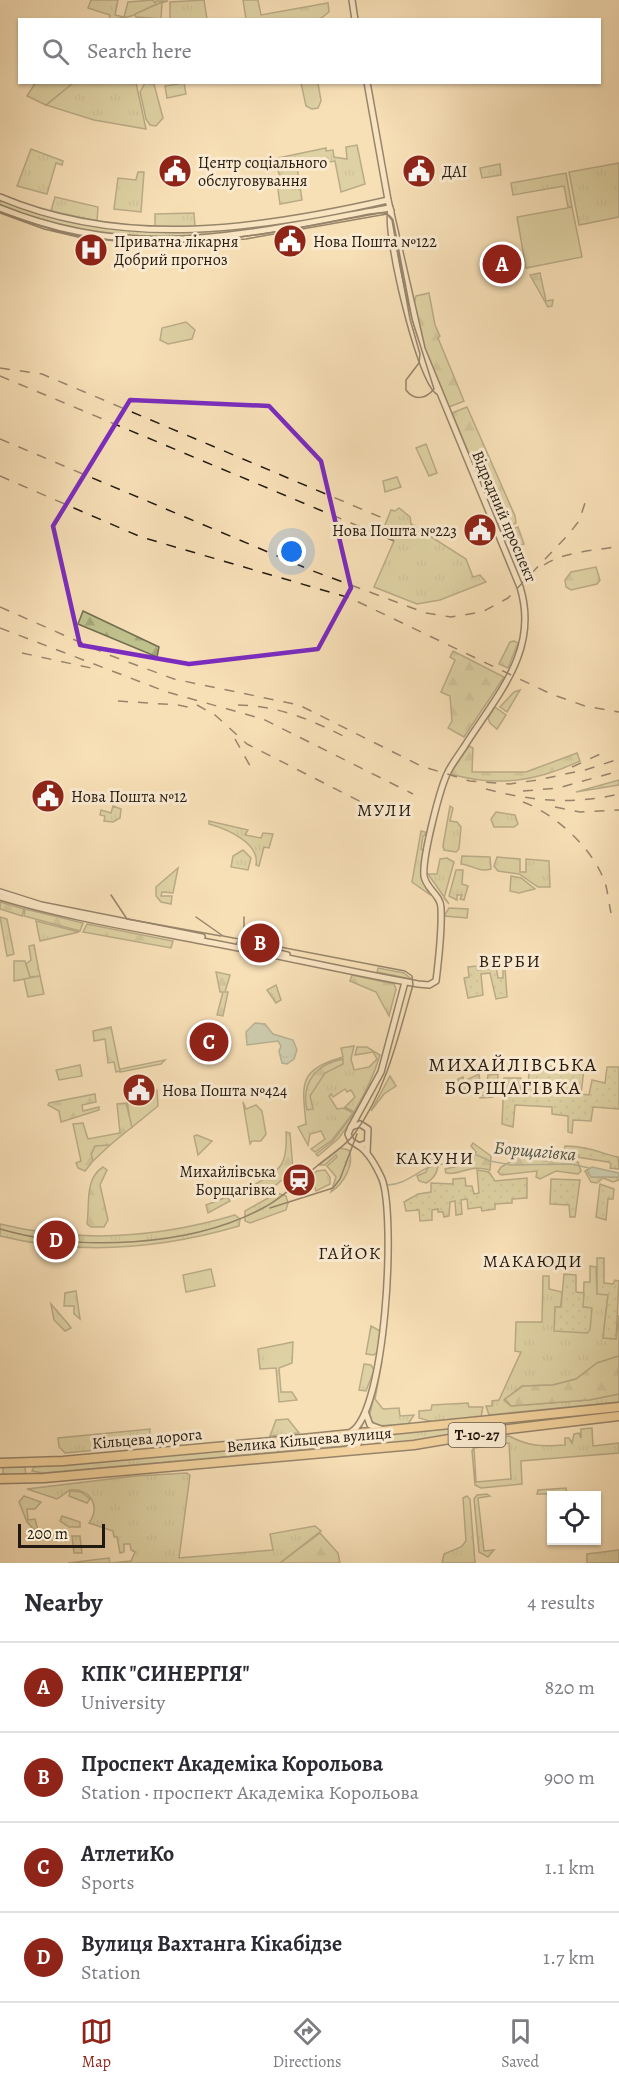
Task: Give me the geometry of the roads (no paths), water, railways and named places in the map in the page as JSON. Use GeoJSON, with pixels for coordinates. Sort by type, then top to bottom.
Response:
{"type":"FeatureCollection","features":[{"type":"Feature","properties":{"kind":"highway","name":"Кільцева дорога"},"geometry":{"type":"LineString","coordinates":[[0,1463],[42,1462],[362,1433],[619,1406]]}},
{"type":"Feature","properties":{"kind":"highway","name":"Велика Кільцева вулиця"},"geometry":{"type":"LineString","coordinates":[[0,1479],[44,1478],[414,1445],[509,1429],[618,1417]]}},
{"type":"Feature","properties":{"kind":"highway"},"geometry":{"type":"LineString","coordinates":[[335,1435],[350,1440],[347,1449],[336,1452]]}},
{"type":"Feature","properties":{"kind":"highway"},"geometry":{"type":"LineString","coordinates":[[42,1462],[29,1467],[27,1472],[44,1478]]}},
{"type":"Feature","properties":{"kind":"highway"},"geometry":{"type":"LineString","coordinates":[[0,1468],[0,1474]]}},
{"type":"Feature","properties":{"kind":"main road"},"geometry":{"type":"LineString","coordinates":[[351,0],[355,18]]}},
{"type":"Feature","properties":{"kind":"main road","name":"Відрадний проспект"},"geometry":{"type":"LineString","coordinates":[[367,84],[410,328],[520,586],[526,610],[526,636],[511,673],[446,778],[424,869],[426,881],[442,906],[436,981],[429,985],[405,982]]}},
{"type":"Feature","properties":{"kind":"main road"},"geometry":{"type":"LineString","coordinates":[[0,198],[51,215],[100,226],[158,231],[232,228],[388,200]]}},
{"type":"Feature","properties":{"kind":"main road"},"geometry":{"type":"LineString","coordinates":[[0,208],[44,224],[84,232],[121,238],[188,241],[265,232],[390,210]]}},
{"type":"Feature","properties":{"kind":"main road"},"geometry":{"type":"LineString","coordinates":[[0,892],[41,905],[252,946],[302,961]]}},
{"type":"Feature","properties":{"kind":"main road"},"geometry":{"type":"LineString","coordinates":[[0,897],[86,920],[405,982],[381,1072],[351,1127],[349,1137],[367,1154],[382,1180],[390,1235],[381,1347],[362,1433],[358,1444],[347,1449]]}},
{"type":"Feature","properties":{"kind":"main road"},"geometry":{"type":"LineString","coordinates":[[363,1106],[366,1126],[370,1134],[367,1154]]}},
{"type":"Feature","properties":{"kind":"main road"},"geometry":{"type":"LineString","coordinates":[[351,1127],[360,1124],[366,1126]]}},
{"type":"Feature","properties":{"kind":"main road"},"geometry":{"type":"LineString","coordinates":[[358,1146],[367,1143]]}},
{"type":"Feature","properties":{"kind":"main road"},"geometry":{"type":"LineString","coordinates":[[366,1414],[370,1425],[385,1430]]}},
{"type":"Feature","properties":{"kind":"main road"},"geometry":{"type":"LineString","coordinates":[[347,1434],[359,1427],[366,1414]]}},
{"type":"Feature","properties":{"kind":"water"},"geometry":{"type":"Polygon","coordinates":[[[255,1023],[265,1024],[273,1034],[293,1040],[297,1050],[294,1059],[287,1064],[282,1063],[279,1051],[281,1046],[278,1041],[247,1045],[246,1032],[255,1023]]]}},
{"type":"Feature","properties":{"kind":"water"},"geometry":{"type":"Polygon","coordinates":[[[592,1167],[619,1173],[619,1177],[591,1177],[587,1170],[592,1167]]]}},
{"type":"Feature","properties":{"kind":"waterway","name":"Борщагівка"},"geometry":{"type":"LineString","coordinates":[[386,1185],[401,1182],[429,1167],[444,1164],[451,1157],[470,1152],[490,1161],[511,1165],[571,1164],[589,1168]]}},
{"type":"Feature","properties":{"kind":"tram line"},"geometry":{"type":"LineString","coordinates":[[0,212],[49,229],[79,236],[153,243],[225,239],[386,213],[391,217],[393,220],[412,319],[434,389],[424,397],[413,396],[406,390],[406,380],[419,363],[420,354],[410,319],[392,220],[387,214],[246,239],[162,245],[78,237],[44,229],[0,213]]}},
{"type":"Feature","properties":{"kind":"tram line"},"geometry":{"type":"LineString","coordinates":[[111,895],[127,919],[221,936]]}},
{"type":"Feature","properties":{"kind":"tram line"},"geometry":{"type":"LineString","coordinates":[[0,1229],[64,1241],[99,1243],[169,1238],[202,1231],[234,1221],[277,1199],[347,1142],[366,1116],[390,1062],[413,985],[412,976],[405,971],[223,936],[196,917]]}},
{"type":"Feature","properties":{"kind":"tram line"},"geometry":{"type":"LineString","coordinates":[[244,917],[244,932],[256,942]]}},
{"type":"Feature","properties":{"kind":"tram line"},"geometry":{"type":"LineString","coordinates":[[270,1208],[333,1188],[340,1179],[357,1134]]}},
{"type":"Feature","properties":{"kind":"railway"},"geometry":{"type":"LineString","coordinates":[[0,368],[42,374],[385,519]]}},
{"type":"Feature","properties":{"kind":"railway"},"geometry":{"type":"LineString","coordinates":[[0,376],[394,541]]}},
{"type":"Feature","properties":{"kind":"railway"},"geometry":{"type":"LineString","coordinates":[[0,439],[313,571],[426,613],[451,617],[482,612],[508,598],[568,535],[579,521],[585,503]]}},
{"type":"Feature","properties":{"kind":"railway"},"geometry":{"type":"LineString","coordinates":[[0,476],[141,537],[350,598],[551,694],[585,706],[619,712]]}},
{"type":"Feature","properties":{"kind":"railway"},"geometry":{"type":"LineString","coordinates":[[544,565],[571,554],[619,546]]}},
{"type":"Feature","properties":{"kind":"railway"},"geometry":{"type":"LineString","coordinates":[[0,607],[109,655],[174,679],[299,705],[421,766],[470,781],[510,784],[585,770],[619,759]]}},
{"type":"Feature","properties":{"kind":"railway"},"geometry":{"type":"LineString","coordinates":[[0,628],[167,692],[263,719],[413,794]]}},
{"type":"Feature","properties":{"kind":"railway"},"geometry":{"type":"LineString","coordinates":[[22,653],[91,668]]}},
{"type":"Feature","properties":{"kind":"railway"},"geometry":{"type":"LineString","coordinates":[[118,701],[192,708]]}},
{"type":"Feature","properties":{"kind":"railway"},"geometry":{"type":"LineString","coordinates":[[197,705],[215,715],[247,744],[375,809]]}},
{"type":"Feature","properties":{"kind":"railway"},"geometry":{"type":"LineString","coordinates":[[238,705],[282,711],[349,739]]}},
{"type":"Feature","properties":{"kind":"railway"},"geometry":{"type":"LineString","coordinates":[[235,739],[254,773]]}},
{"type":"Feature","properties":{"kind":"railway"},"geometry":{"type":"LineString","coordinates":[[572,767],[607,751]]}},
{"type":"Feature","properties":{"kind":"railway"},"geometry":{"type":"LineString","coordinates":[[523,791],[558,788],[619,771]]}},
{"type":"Feature","properties":{"kind":"railway"},"geometry":{"type":"LineString","coordinates":[[486,789],[552,800],[586,800],[619,794]]}},
{"type":"Feature","properties":{"kind":"railway"},"geometry":{"type":"LineString","coordinates":[[523,802],[548,815],[584,847],[601,873],[611,913]]}},
{"type":"Feature","properties":{"kind":"railway"},"geometry":{"type":"LineString","coordinates":[[555,807],[580,812],[619,810]]}},
{"type":"Feature","properties":{"kind":"place","name":"Центр соціального обслуговування"},"geometry":{"type":"Point","coordinates":[175,171]}},
{"type":"Feature","properties":{"kind":"place","name":"ДАІ"},"geometry":{"type":"Point","coordinates":[419,171]}},
{"type":"Feature","properties":{"kind":"place","name":"Нова Пошта №122"},"geometry":{"type":"Point","coordinates":[290,241]}},
{"type":"Feature","properties":{"kind":"place","name":"Приватна лікарня Добрий прогноз"},"geometry":{"type":"Point","coordinates":[91,250]}},
{"type":"Feature","properties":{"kind":"place","name":"КПК \"СИНЕРГІЯ\""},"geometry":{"type":"Point","coordinates":[502,264]}},
{"type":"Feature","properties":{"kind":"place","name":"Нова Пошта №223"},"geometry":{"type":"Point","coordinates":[480,530]}},
{"type":"Feature","properties":{"kind":"place","name":"Нова Пошта №12"},"geometry":{"type":"Point","coordinates":[48,796]}},
{"type":"Feature","properties":{"kind":"place","name":"Проспект Академіка Корольова"},"geometry":{"type":"Point","coordinates":[260,943]}},
{"type":"Feature","properties":{"kind":"place","name":"АтлетиКо"},"geometry":{"type":"Point","coordinates":[209,1042]}},
{"type":"Feature","properties":{"kind":"place","name":"Нова Пошта №424"},"geometry":{"type":"Point","coordinates":[139,1090]}},
{"type":"Feature","properties":{"kind":"place","name":"Михайлівська Борщагівка"},"geometry":{"type":"Point","coordinates":[299,1180]}},
{"type":"Feature","properties":{"kind":"place","name":"Вулиця Вахтанга Кікабідзе"},"geometry":{"type":"Point","coordinates":[56,1240]}},
{"type":"Feature","properties":{"kind":"district","name":"МУЛИ"},"geometry":{"type":"Point","coordinates":[385,810]}},
{"type":"Feature","properties":{"kind":"district","name":"ВЕРБИ"},"geometry":{"type":"Point","coordinates":[510,961]}},
{"type":"Feature","properties":{"kind":"district","name":"МИХАЙЛІВСЬКА БОРЩАГІВКА"},"geometry":{"type":"Point","coordinates":[513,1076]}},
{"type":"Feature","properties":{"kind":"district","name":"КАКУНИ"},"geometry":{"type":"Point","coordinates":[435,1158]}},
{"type":"Feature","properties":{"kind":"district","name":"ГАЙОК"},"geometry":{"type":"Point","coordinates":[350,1253]}},
{"type":"Feature","properties":{"kind":"district","name":"МАКАЮДИ"},"geometry":{"type":"Point","coordinates":[533,1261]}}]}
